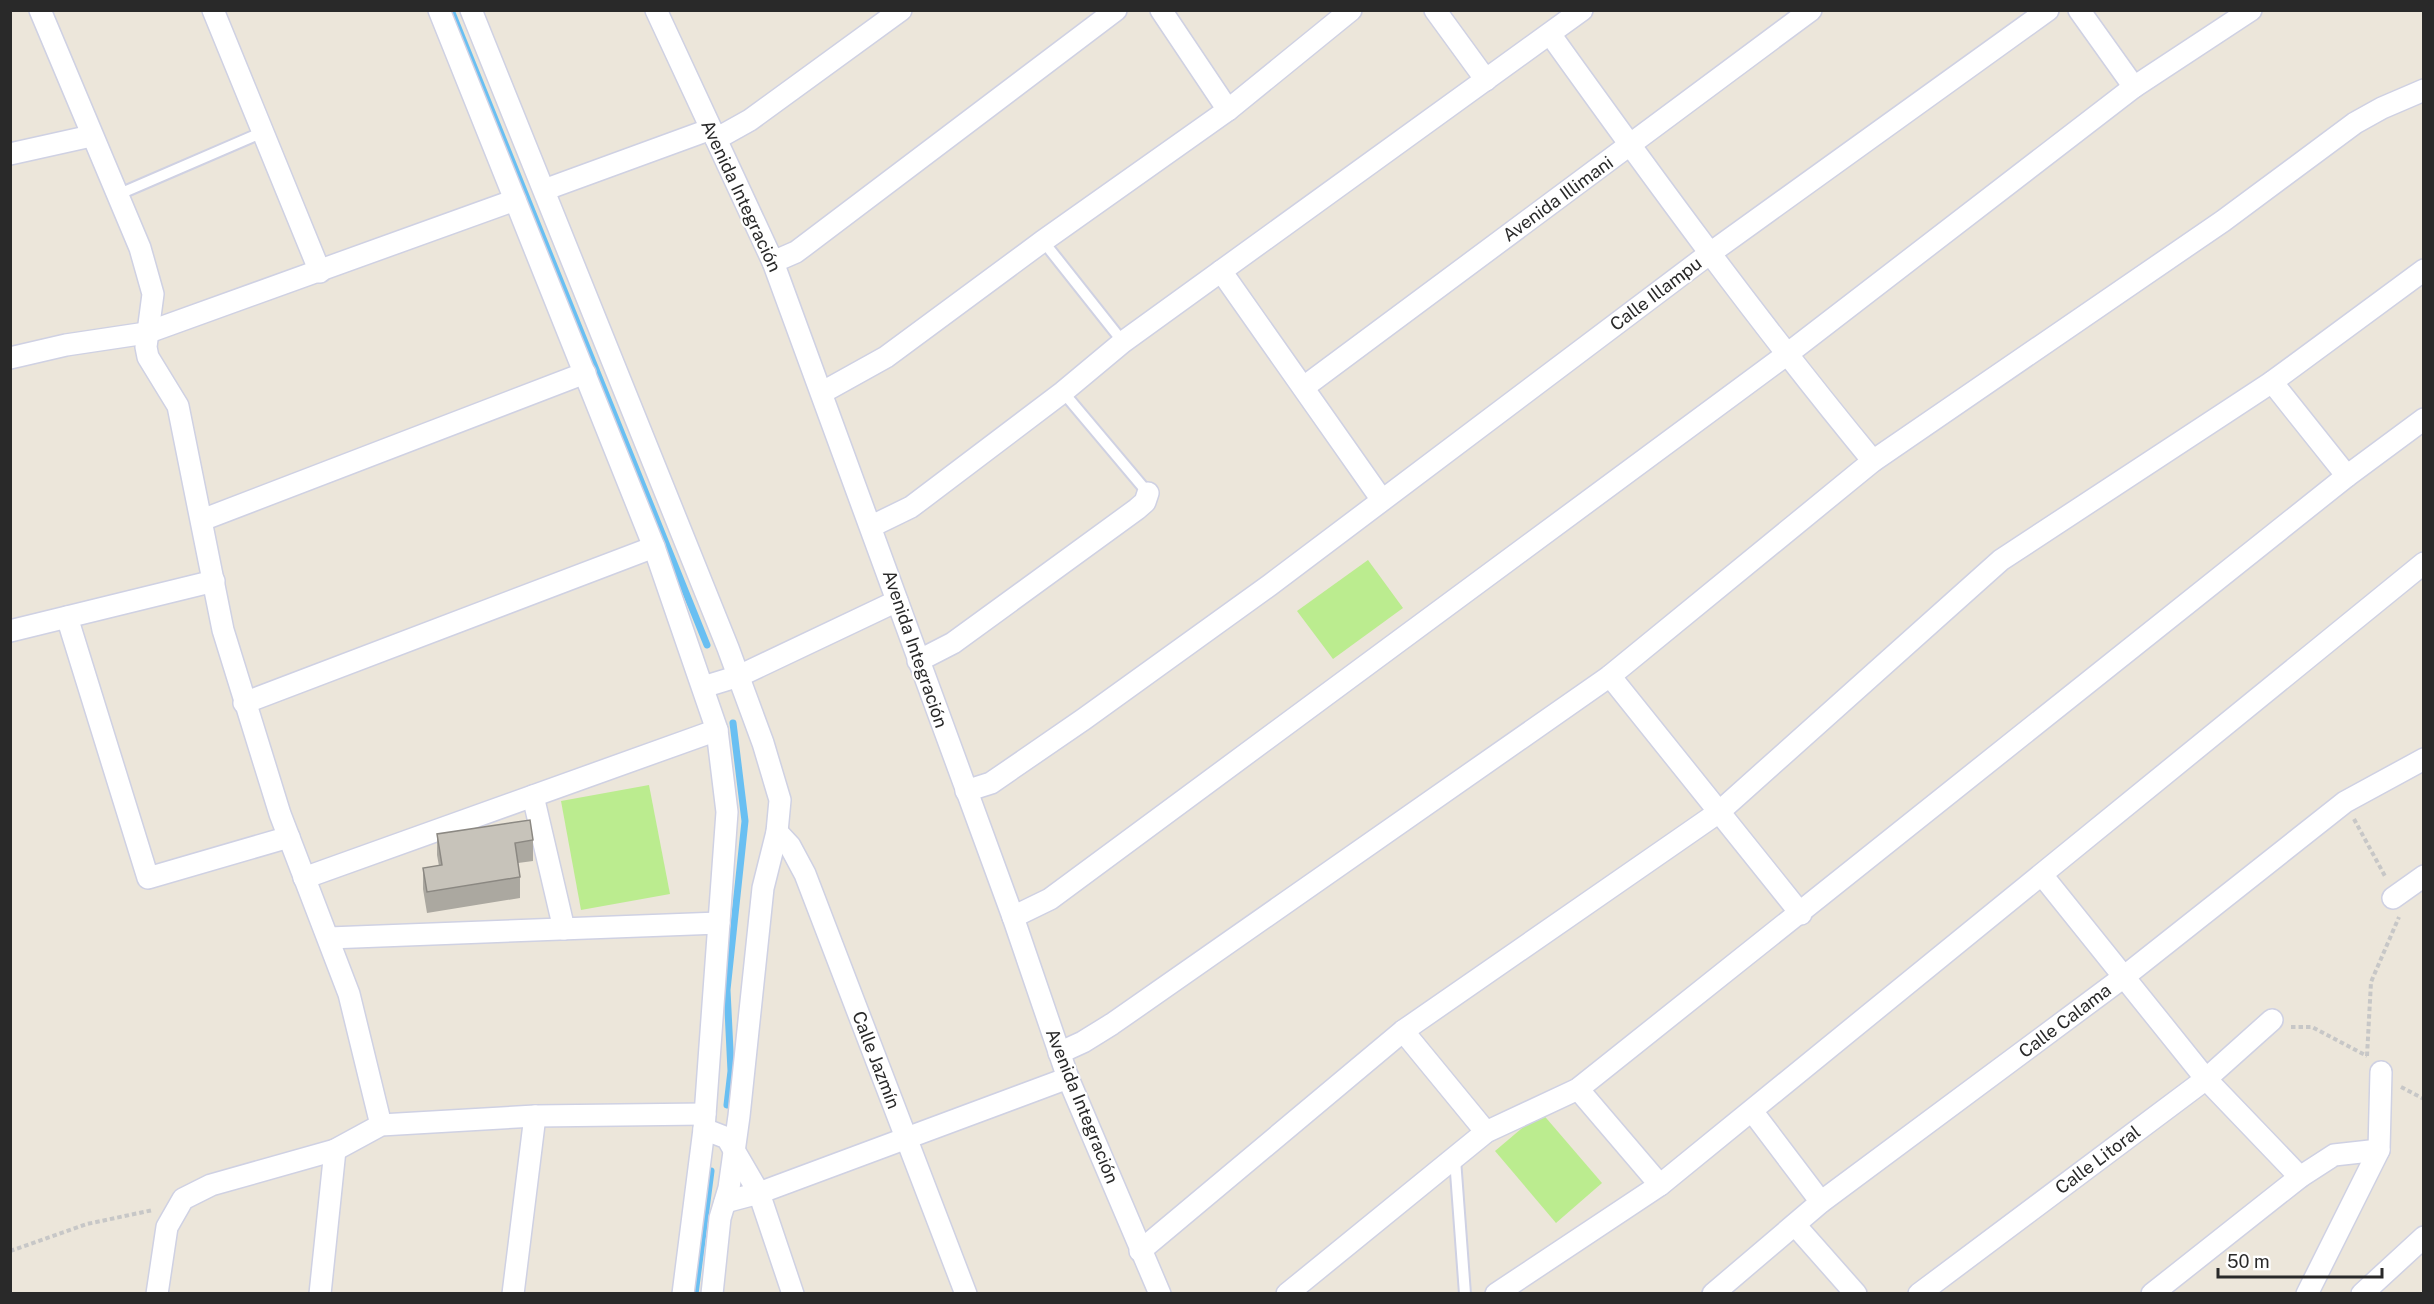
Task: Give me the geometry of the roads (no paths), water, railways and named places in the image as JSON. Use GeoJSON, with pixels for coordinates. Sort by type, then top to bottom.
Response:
{"type":"FeatureCollection","features":[{"type":"Feature","properties":{"kind":"street"},"geometry":{"type":"LineString","coordinates":[[40,10],[140,248],[153,294],[152,314],[146,333],[148,357],[178,406],[223,630],[244,703],[289,837],[349,994],[381,1125]]}},
{"type":"Feature","properties":{"kind":"street"},"geometry":{"type":"LineString","coordinates":[[213,10],[320,272]]}},
{"type":"Feature","properties":{"kind":"street"},"geometry":{"type":"LineString","coordinates":[[439,10],[654,548],[717,730],[727,812],[704,1122],[683,1293]]}},
{"type":"Feature","properties":{"kind":"street"},"geometry":{"type":"LineString","coordinates":[[471,10],[739,676],[780,800],[777,832],[763,888],[735,1149],[720,1218],[712,1293]]}},
{"type":"Feature","properties":{"kind":"street"},"geometry":{"type":"LineString","coordinates":[[544,190],[750,120],[901,10]]}},
{"type":"Feature","properties":{"kind":"street"},"geometry":{"type":"LineString","coordinates":[[773,262],[796,252],[1116,10]]}},
{"type":"Feature","properties":{"kind":"street"},"geometry":{"type":"LineString","coordinates":[[1161,10],[1228,110]]}},
{"type":"Feature","properties":{"kind":"street"},"geometry":{"type":"LineString","coordinates":[[822,392],[886,357],[1043,241],[1228,110],[1351,10]]}},
{"type":"Feature","properties":{"kind":"street"},"geometry":{"type":"LineString","coordinates":[[1435,10],[1486,80]]}},
{"type":"Feature","properties":{"kind":"street"},"geometry":{"type":"LineString","coordinates":[[872,526],[911,507],[1064,392],[1123,342],[1582,10]]}},
{"type":"Feature","properties":{"kind":"street","name":"Avenida Illimani"},"geometry":{"type":"LineString","coordinates":[[1304,387],[1811,10]]}},
{"type":"Feature","properties":{"kind":"street","name":"Calle Illampu"},"geometry":{"type":"LineString","coordinates":[[966,791],[991,783],[1008,772],[1270,585],[1709,254],[2048,10]]}},
{"type":"Feature","properties":{"kind":"street"},"geometry":{"type":"LineString","coordinates":[[2079,10],[2134,87]]}},
{"type":"Feature","properties":{"kind":"street"},"geometry":{"type":"LineString","coordinates":[[1013,917],[1035,908],[1069,885],[1786,355],[2134,87],[2251,10]]}},
{"type":"Feature","properties":{"kind":"street","name":"Avenida Integración"},"geometry":{"type":"LineString","coordinates":[[659,12],[773,262],[872,526],[918,661],[1013,917],[1068,1077],[1140,1251],[1160,1293]]}},
{"type":"Feature","properties":{"kind":"street"},"geometry":{"type":"LineString","coordinates":[[1550,34],[1709,254],[1786,355],[1872,460]]}},
{"type":"Feature","properties":{"kind":"street"},"geometry":{"type":"LineString","coordinates":[[1059,1053],[1083,1042],[1112,1024],[1610,676],[1872,460],[2223,221],[2355,123],[2382,108],[2424,90]]}},
{"type":"Feature","properties":{"kind":"street"},"geometry":{"type":"LineString","coordinates":[[10,154],[91,136]]}},
{"type":"Feature","properties":{"kind":"street"},"geometry":{"type":"LineString","coordinates":[[10,358],[66,345],[146,333],[515,200]]}},
{"type":"Feature","properties":{"kind":"street"},"geometry":{"type":"LineString","coordinates":[[1140,1251],[1402,1031],[1719,812],[2001,560],[2272,381],[2424,270]]}},
{"type":"Feature","properties":{"kind":"street"},"geometry":{"type":"LineString","coordinates":[[1221,272],[1382,500]]}},
{"type":"Feature","properties":{"kind":"street"},"geometry":{"type":"LineString","coordinates":[[202,520],[585,373]]}},
{"type":"Feature","properties":{"kind":"street"},"geometry":{"type":"LineString","coordinates":[[2272,381],[2347,476]]}},
{"type":"Feature","properties":{"kind":"street"},"geometry":{"type":"LineString","coordinates":[[1287,1293],[1486,1132],[1578,1089],[1801,914],[2347,476],[2424,418]]}},
{"type":"Feature","properties":{"kind":"street"},"geometry":{"type":"LineString","coordinates":[[918,661],[953,643],[1137,509],[1145,502],[1148,493]]}},
{"type":"Feature","properties":{"kind":"street"},"geometry":{"type":"LineString","coordinates":[[244,703],[654,548]]}},
{"type":"Feature","properties":{"kind":"street"},"geometry":{"type":"LineString","coordinates":[[1497,1293],[1660,1185],[2424,563]]}},
{"type":"Feature","properties":{"kind":"street"},"geometry":{"type":"LineString","coordinates":[[10,631],[214,580]]}},
{"type":"Feature","properties":{"kind":"street"},"geometry":{"type":"LineString","coordinates":[[703,687],[739,676],[897,601]]}},
{"type":"Feature","properties":{"kind":"street"},"geometry":{"type":"LineString","coordinates":[[67,617],[148,878],[289,837]]}},
{"type":"Feature","properties":{"kind":"street"},"geometry":{"type":"LineString","coordinates":[[1610,676],[1801,914]]}},
{"type":"Feature","properties":{"kind":"street"},"geometry":{"type":"LineString","coordinates":[[304,878],[717,730]]}},
{"type":"Feature","properties":{"kind":"street","name":"Calle Calama"},"geometry":{"type":"LineString","coordinates":[[1713,1293],[1821,1202],[2125,976],[2345,802],[2424,759]]}},
{"type":"Feature","properties":{"kind":"street"},"geometry":{"type":"LineString","coordinates":[[533,796],[564,929]]}},
{"type":"Feature","properties":{"kind":"street","name":"Calle Jazmín"},"geometry":{"type":"LineString","coordinates":[[777,832],[790,846],[805,874],[966,1293]]}},
{"type":"Feature","properties":{"kind":"street"},"geometry":{"type":"LineString","coordinates":[[2042,875],[2206,1079],[2300,1177]]}},
{"type":"Feature","properties":{"kind":"street"},"geometry":{"type":"LineString","coordinates":[[2393,898],[2424,876]]}},
{"type":"Feature","properties":{"kind":"street"},"geometry":{"type":"LineString","coordinates":[[329,938],[719,923]]}},
{"type":"Feature","properties":{"kind":"street","name":"Calle Litoral"},"geometry":{"type":"LineString","coordinates":[[1919,1293],[2206,1079],[2272,1020]]}},
{"type":"Feature","properties":{"kind":"street"},"geometry":{"type":"LineString","coordinates":[[1402,1031],[1486,1132]]}},
{"type":"Feature","properties":{"kind":"street"},"geometry":{"type":"LineString","coordinates":[[2307,1293],[2379,1150],[2374,1064]]}},
{"type":"Feature","properties":{"kind":"street"},"geometry":{"type":"LineString","coordinates":[[725,1202],[759,1193],[1068,1077]]}},
{"type":"Feature","properties":{"kind":"street"},"geometry":{"type":"LineString","coordinates":[[1578,1089],[1660,1185]]}},
{"type":"Feature","properties":{"kind":"street"},"geometry":{"type":"LineString","coordinates":[[1752,1111],[1821,1202]]}},
{"type":"Feature","properties":{"kind":"street"},"geometry":{"type":"LineString","coordinates":[[513,1293],[535,1116]]}},
{"type":"Feature","properties":{"kind":"street"},"geometry":{"type":"LineString","coordinates":[[157,1293],[167,1227],[178,1204],[194,1192],[211,1185],[335,1150],[381,1125],[535,1116],[704,1122],[727,1138],[759,1193],[793,1293]]}},
{"type":"Feature","properties":{"kind":"street"},"geometry":{"type":"LineString","coordinates":[[320,1293],[335,1150]]}},
{"type":"Feature","properties":{"kind":"street"},"geometry":{"type":"LineString","coordinates":[[2152,1293],[2300,1177],[2334,1155],[2379,1150]]}},
{"type":"Feature","properties":{"kind":"street"},"geometry":{"type":"LineString","coordinates":[[1795,1225],[1856,1293]]}},
{"type":"Feature","properties":{"kind":"street"},"geometry":{"type":"LineString","coordinates":[[2362,1293],[2424,1237]]}},
{"type":"Feature","properties":{"kind":"lane"},"geometry":{"type":"LineString","coordinates":[[117,195],[263,132]]}},
{"type":"Feature","properties":{"kind":"lane"},"geometry":{"type":"LineString","coordinates":[[1043,241],[1123,342]]}},
{"type":"Feature","properties":{"kind":"lane"},"geometry":{"type":"LineString","coordinates":[[1064,392],[1148,493]]}},
{"type":"Feature","properties":{"kind":"lane"},"geometry":{"type":"LineString","coordinates":[[1455,1159],[1466,1293]]}},
{"type":"Feature","properties":{"kind":"waterway"},"geometry":{"type":"LineString","coordinates":[[451,10],[707,645]]}},
{"type":"Feature","properties":{"kind":"waterway"},"geometry":{"type":"LineString","coordinates":[[727,1105],[731,1071],[727,990],[745,821],[733,723]]}},
{"type":"Feature","properties":{"kind":"waterway"},"geometry":{"type":"LineString","coordinates":[[695,1294],[711,1171]]}}]}
